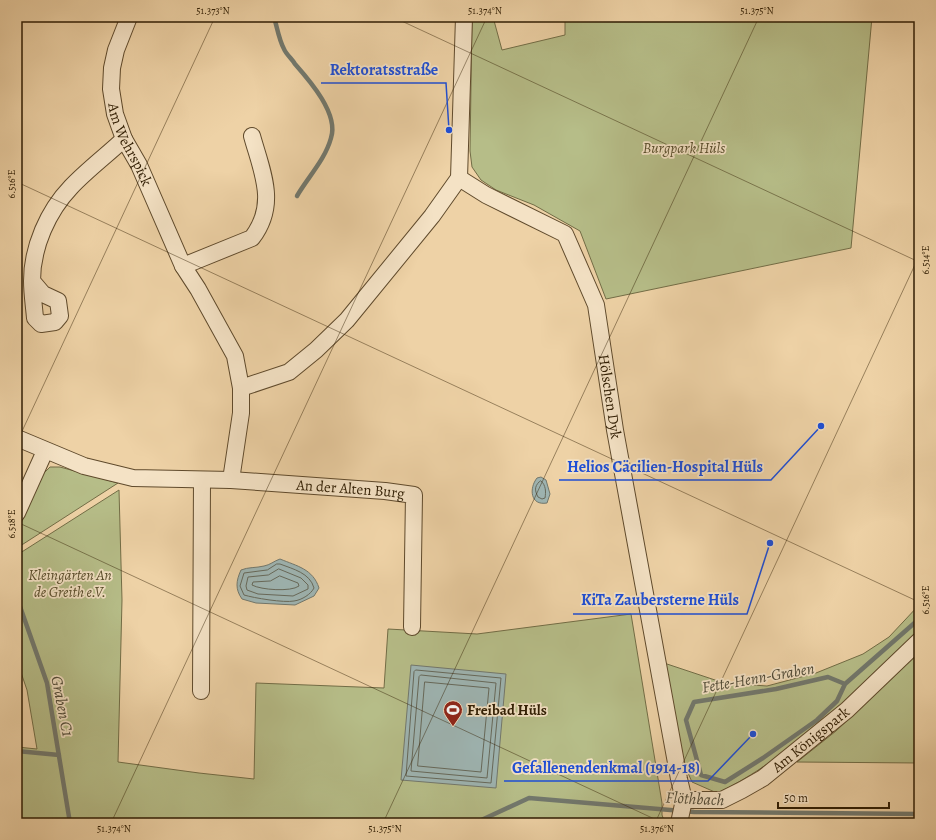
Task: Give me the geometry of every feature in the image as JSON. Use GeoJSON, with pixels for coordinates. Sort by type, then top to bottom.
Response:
{"type":"FeatureCollection","features":[{"type":"Feature","properties":{"kind":"street","name":"Am Wehrspick"},"geometry":{"type":"LineString","coordinates":[[129,17],[116,50],[112,68],[111,89],[115,114],[124,140],[139,165],[183,266],[198,289],[235,356],[241,388],[241,413],[231,480]]}},
{"type":"Feature","properties":{"kind":"street"},"geometry":{"type":"LineString","coordinates":[[241,388],[289,372],[322,345],[347,320],[432,216],[459,178],[464,17]]}},
{"type":"Feature","properties":{"kind":"street"},"geometry":{"type":"LineString","coordinates":[[183,266],[252,238],[257,231],[267,199],[266,186],[252,136]]}},
{"type":"Feature","properties":{"kind":"street"},"geometry":{"type":"LineString","coordinates":[[32,281],[35,253],[42,232],[55,207],[71,186],[124,140]]}},
{"type":"Feature","properties":{"kind":"street","name":"Hölschen Dyk"},"geometry":{"type":"LineString","coordinates":[[459,178],[486,194],[565,234],[596,305],[615,430],[684,800],[679,822]]}},
{"type":"Feature","properties":{"kind":"street","name":"An der Alten Burg"},"geometry":{"type":"LineString","coordinates":[[17,438],[84,466],[133,478],[231,480],[414,494],[412,627]]}},
{"type":"Feature","properties":{"kind":"street"},"geometry":{"type":"LineString","coordinates":[[17,513],[45,451]]}},
{"type":"Feature","properties":{"kind":"street"},"geometry":{"type":"LineString","coordinates":[[201,692],[202,480]]}},
{"type":"Feature","properties":{"kind":"street","name":"Am Königspark"},"geometry":{"type":"LineString","coordinates":[[684,800],[722,800],[763,778],[847,710],[919,642]]}},
{"type":"Feature","properties":{"kind":"green space","name":"Burgpark Hüls"},"geometry":{"type":"Polygon","coordinates":[[[472,17],[493,17],[502,50],[565,35],[565,17],[872,17],[851,248],[606,299],[580,231],[534,205],[496,190],[481,180],[472,167],[470,151],[472,17]]]}},
{"type":"Feature","properties":{"kind":"green space"},"geometry":{"type":"Polygon","coordinates":[[[50,467],[60,467],[118,483],[17,548],[17,532],[43,474],[50,467]]]}},
{"type":"Feature","properties":{"kind":"green space","name":"Kleingärten An de Greith e.V."},"geometry":{"type":"Polygon","coordinates":[[[119,490],[122,600],[118,762],[254,779],[256,683],[384,688],[388,629],[477,634],[631,614],[662,803],[662,815],[665,823],[17,823],[17,747],[37,749],[27,690],[17,661],[17,555],[119,490]]]}},
{"type":"Feature","properties":{"kind":"green space"},"geometry":{"type":"Polygon","coordinates":[[[919,605],[919,632],[862,687],[802,739],[750,775],[717,793],[692,782],[684,764],[664,663],[724,683],[767,686],[816,673],[863,654],[889,637],[919,605]]]}},
{"type":"Feature","properties":{"kind":"green space"},"geometry":{"type":"Polygon","coordinates":[[[919,652],[919,763],[797,762],[836,731],[919,652]]]}},
{"type":"Feature","properties":{"kind":"green space"},"geometry":{"type":"Polygon","coordinates":[[[778,819],[919,821],[919,823],[779,823],[778,819]]]}},
{"type":"Feature","properties":{"kind":"water"},"geometry":{"type":"Polygon","coordinates":[[[541,477],[546,480],[550,494],[547,503],[537,502],[534,499],[532,491],[534,482],[537,478],[541,477]]]}},
{"type":"Feature","properties":{"kind":"water"},"geometry":{"type":"Polygon","coordinates":[[[280,559],[304,569],[313,576],[319,588],[314,596],[295,605],[256,603],[242,599],[238,592],[237,585],[241,570],[246,568],[261,567],[280,559]]]}},
{"type":"Feature","properties":{"kind":"water","name":"Freibad Hüls"},"geometry":{"type":"Polygon","coordinates":[[[411,665],[506,674],[496,788],[401,780],[411,665]]]}},
{"type":"Feature","properties":{"kind":"waterway"},"geometry":{"type":"LineString","coordinates":[[274,17],[279,38],[285,51],[322,98],[331,119],[331,138],[325,154],[297,196]]}},
{"type":"Feature","properties":{"kind":"waterway","name":"Graben C1"},"geometry":{"type":"LineString","coordinates":[[17,598],[47,683],[70,823]]}},
{"type":"Feature","properties":{"kind":"waterway","name":"Fette-Henn-Graben"},"geometry":{"type":"LineString","coordinates":[[845,684],[828,677],[776,689],[694,702],[686,720],[701,775],[725,782],[763,758],[817,720],[837,701],[845,684],[919,619]]}},
{"type":"Feature","properties":{"kind":"waterway"},"geometry":{"type":"LineString","coordinates":[[17,751],[59,755]]}},
{"type":"Feature","properties":{"kind":"waterway","name":"Flöthbach"},"geometry":{"type":"LineString","coordinates":[[475,823],[529,798],[694,812],[919,814]]}},
{"type":"Feature","properties":{"kind":"place","name":"Rektoratsstraße"},"geometry":{"type":"Point","coordinates":[449,130]}},
{"type":"Feature","properties":{"kind":"place","name":"Helios Cäcilien-Hospital Hüls"},"geometry":{"type":"Point","coordinates":[821,426]}},
{"type":"Feature","properties":{"kind":"place","name":"KiTa Zaubersterne Hüls"},"geometry":{"type":"Point","coordinates":[770,543]}},
{"type":"Feature","properties":{"kind":"place","name":"Freibad Hüls"},"geometry":{"type":"Point","coordinates":[453,727]}},
{"type":"Feature","properties":{"kind":"place","name":"Gefallenendenkmal (1914-18)"},"geometry":{"type":"Point","coordinates":[753,734]}}]}
